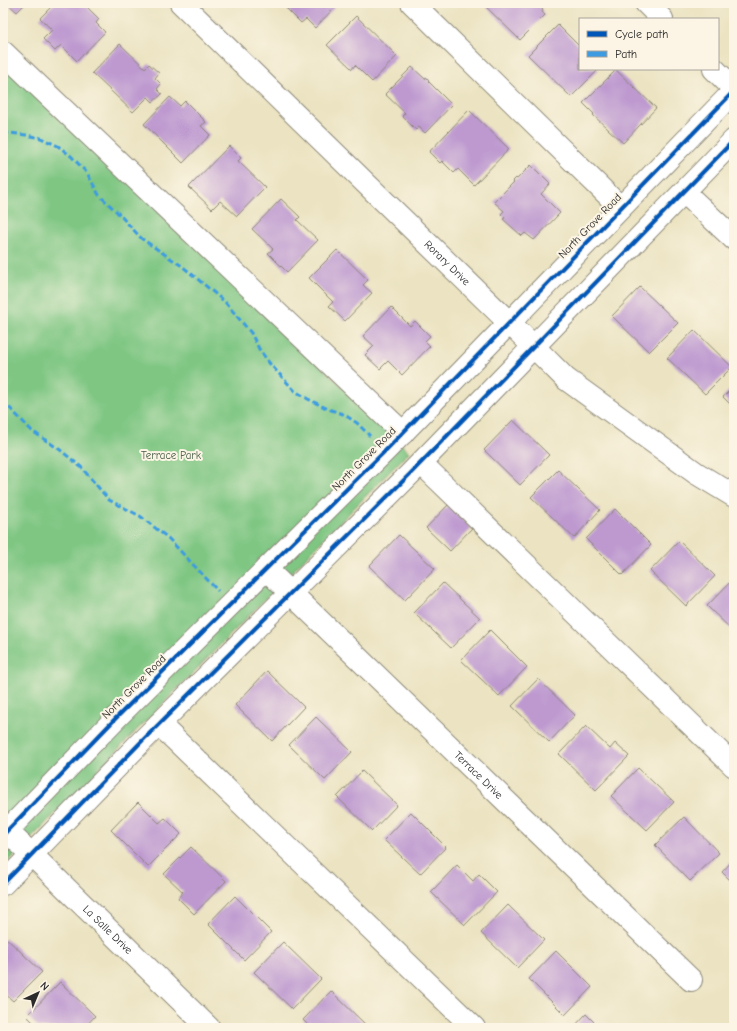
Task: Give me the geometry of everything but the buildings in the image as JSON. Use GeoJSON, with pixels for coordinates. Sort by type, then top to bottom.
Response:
{"type":"FeatureCollection","features":[{"type":"Feature","properties":{"kind":"street","name":"Rorary Drive"},"geometry":{"type":"LineString","coordinates":[[181,3],[534,346],[566,379],[696,473],[734,496]]}},
{"type":"Feature","properties":{"kind":"street"},"geometry":{"type":"LineString","coordinates":[[412,3],[620,207]]}},
{"type":"Feature","properties":{"kind":"street"},"geometry":{"type":"LineString","coordinates":[[646,3],[661,18]]}},
{"type":"Feature","properties":{"kind":"street"},"geometry":{"type":"LineString","coordinates":[[3,52],[403,432]]}},
{"type":"Feature","properties":{"kind":"street"},"geometry":{"type":"LineString","coordinates":[[715,70],[734,90]]}},
{"type":"Feature","properties":{"kind":"street","name":"North Grove Road"},"geometry":{"type":"LineString","coordinates":[[5,833],[116,718],[403,432],[734,90]]}},
{"type":"Feature","properties":{"kind":"street"},"geometry":{"type":"LineString","coordinates":[[3,884],[159,724],[421,463],[734,140]]}},
{"type":"Feature","properties":{"kind":"street"},"geometry":{"type":"LineString","coordinates":[[684,192],[734,239]]}},
{"type":"Feature","properties":{"kind":"street"},"geometry":{"type":"LineString","coordinates":[[421,463],[734,766]]}},
{"type":"Feature","properties":{"kind":"street","name":"Terrace Drive"},"geometry":{"type":"LineString","coordinates":[[266,569],[691,980]]}},
{"type":"Feature","properties":{"kind":"street"},"geometry":{"type":"LineString","coordinates":[[159,724],[474,1028]]}},
{"type":"Feature","properties":{"kind":"street","name":"La Salle Drive"},"geometry":{"type":"LineString","coordinates":[[5,833],[32,854],[210,1028]]}},
{"type":"Feature","properties":{"kind":"green space","name":"Terrace Park"},"geometry":{"type":"Polygon","coordinates":[[[3,56],[409,452],[3,867],[3,56]]]}},
{"type":"Feature","properties":{"kind":"marked path"},"geometry":{"type":"LineString","coordinates":[[3,133],[41,138],[58,146],[71,156],[87,173],[99,195],[142,239],[182,266],[225,302],[251,333],[259,349],[270,364],[295,391],[328,409],[343,414],[357,423],[370,436]]}},
{"type":"Feature","properties":{"kind":"marked path"},"geometry":{"type":"LineString","coordinates":[[3,401],[32,431],[59,449],[81,467],[109,500],[140,516],[168,538],[218,591]]}},
{"type":"Feature","properties":{"kind":"cycle path"},"geometry":{"type":"LineString","coordinates":[[3,835],[116,718],[387,449],[734,91]]}},
{"type":"Feature","properties":{"kind":"cycle path"},"geometry":{"type":"LineString","coordinates":[[3,884],[141,742],[411,473],[734,140]]}}]}
